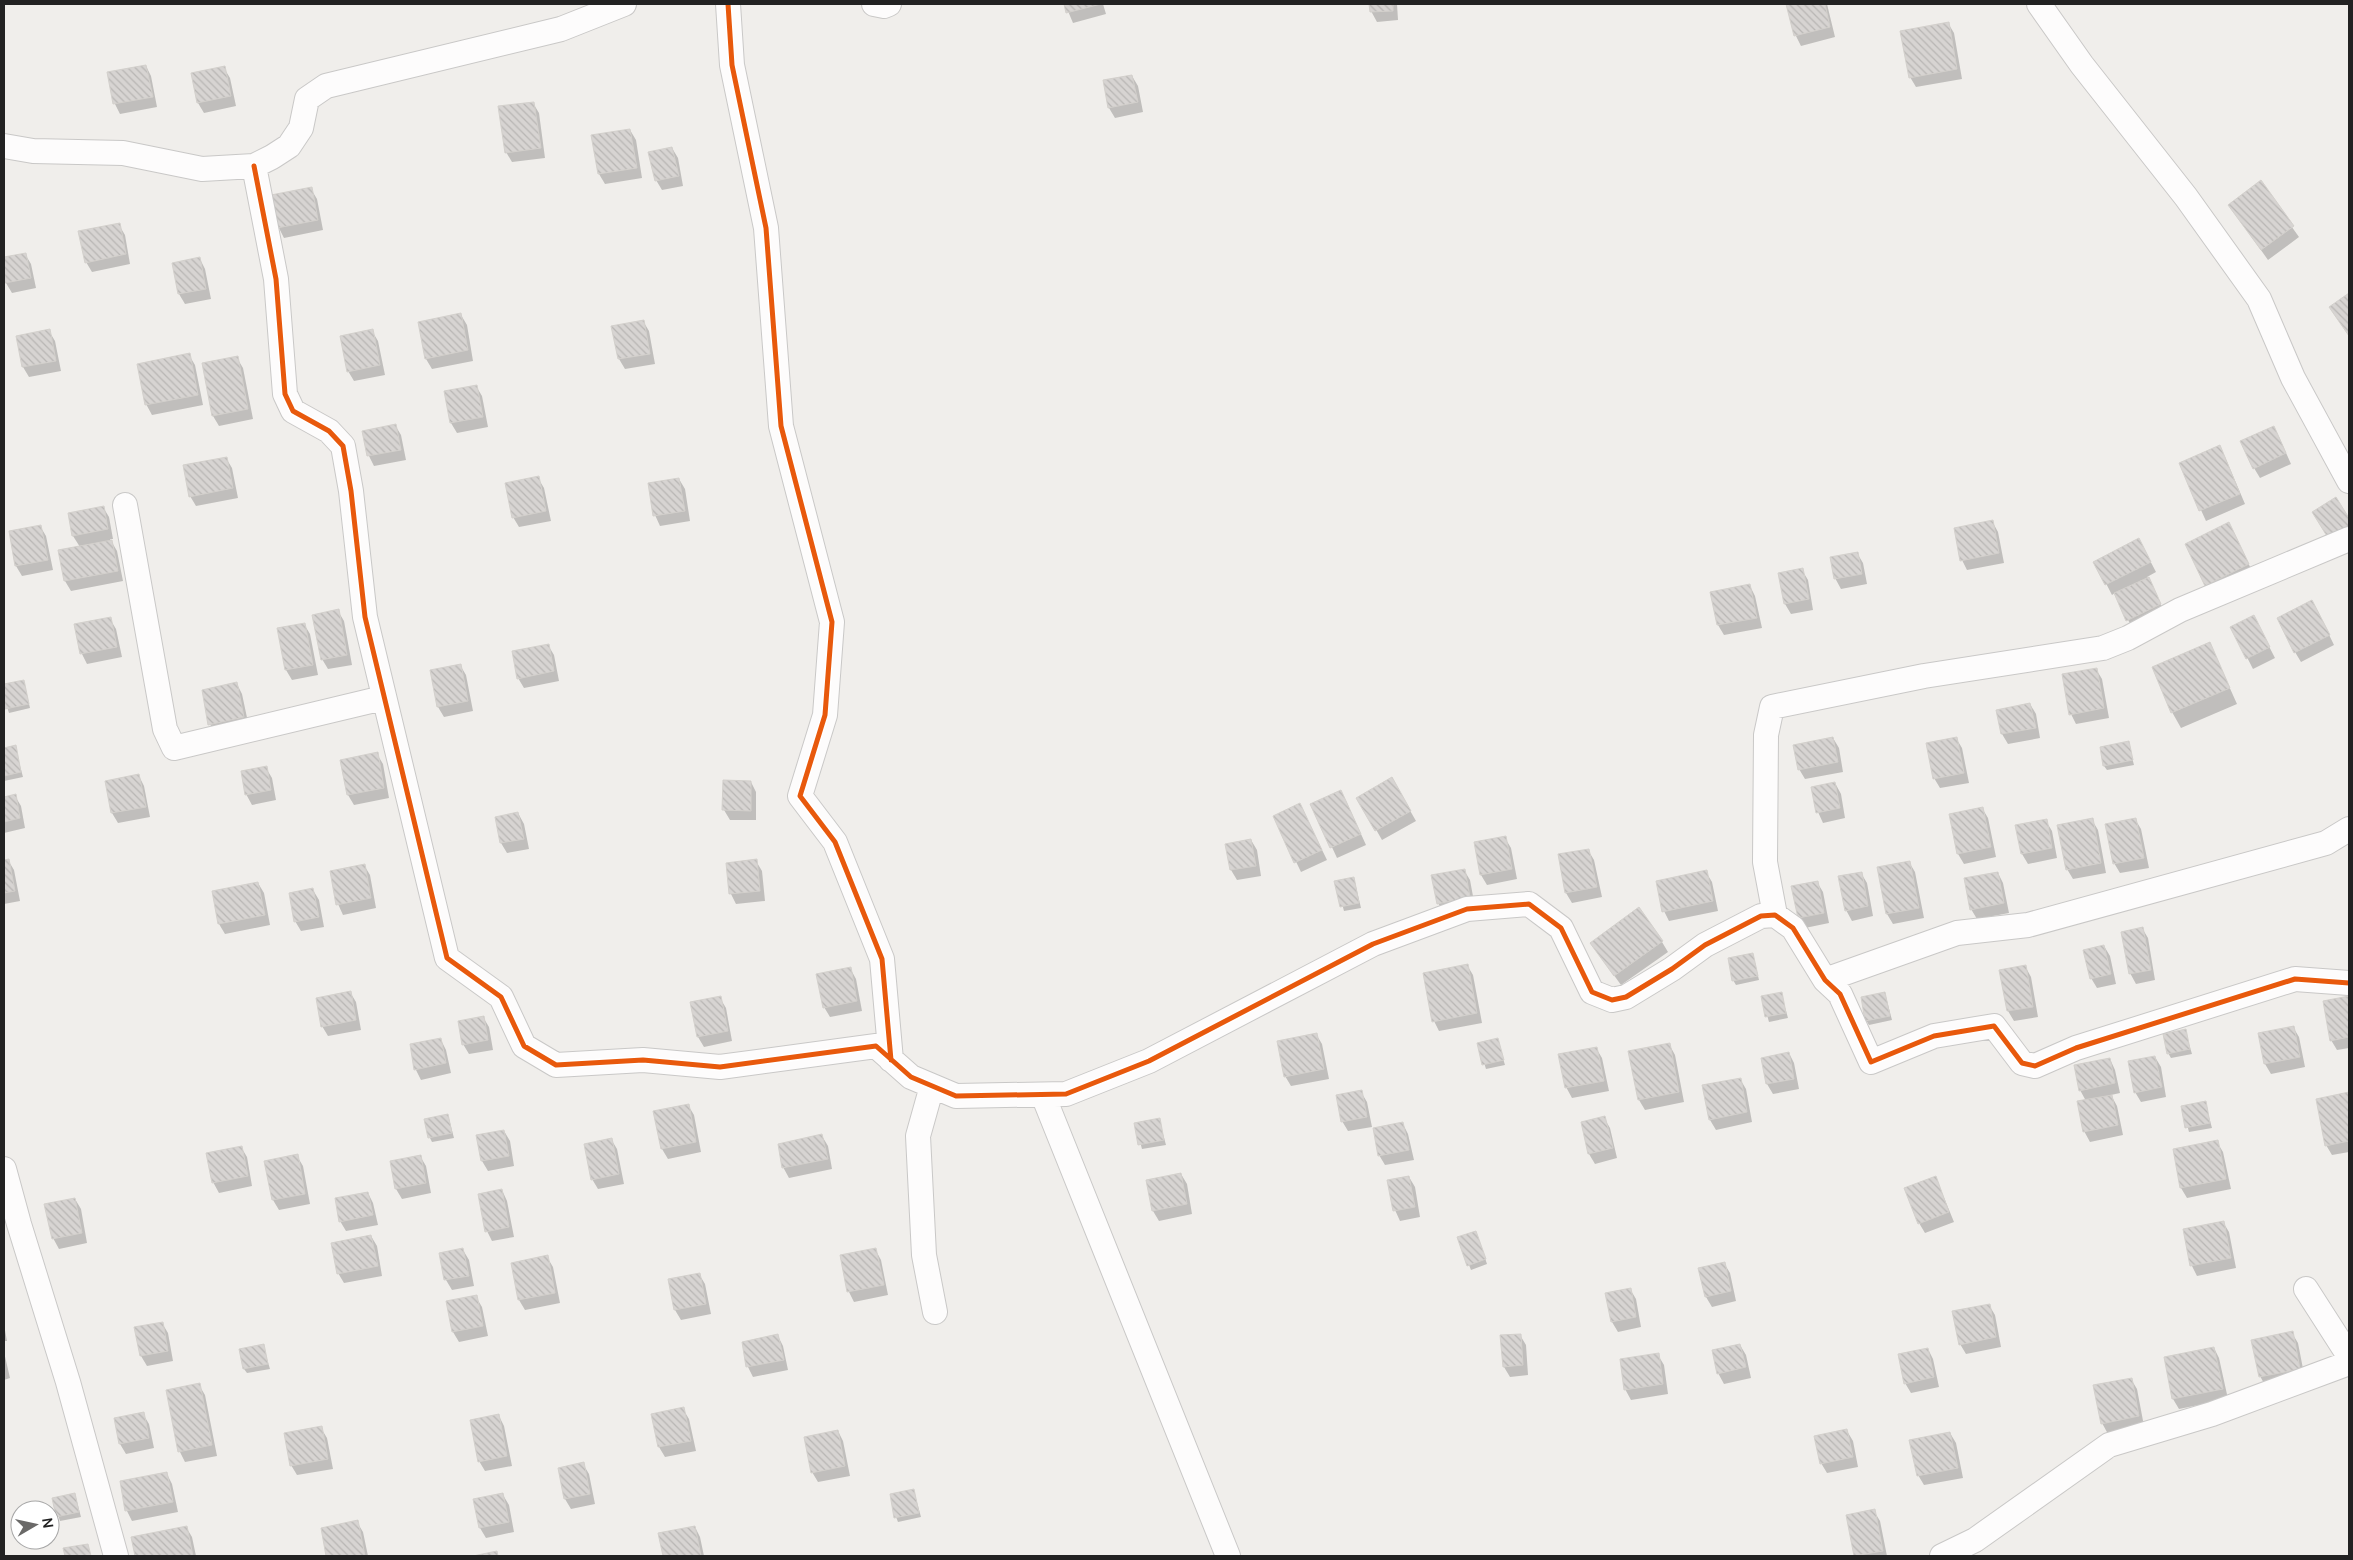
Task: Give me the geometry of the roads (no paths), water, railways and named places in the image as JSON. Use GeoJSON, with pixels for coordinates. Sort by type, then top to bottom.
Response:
{"type":"FeatureCollection","features":[{"type":"Feature","properties":{"kind":"street"},"geometry":{"type":"LineString","coordinates":[[4,146],[33,151],[123,153],[202,169],[254,166],[289,146],[301,128],[306,99],[326,86],[561,29],[624,4]]}},
{"type":"Feature","properties":{"kind":"street"},"geometry":{"type":"LineString","coordinates":[[728,4],[732,65],[766,228],[781,426],[832,622],[825,715],[800,796],[835,842],[882,959],[891,1060]]}},
{"type":"Feature","properties":{"kind":"street"},"geometry":{"type":"LineString","coordinates":[[874,4],[884,6],[890,4]]}},
{"type":"Feature","properties":{"kind":"street"},"geometry":{"type":"LineString","coordinates":[[2039,4],[2082,65],[2186,197],[2259,299],[2293,378],[2349,481]]}},
{"type":"Feature","properties":{"kind":"street"},"geometry":{"type":"LineString","coordinates":[[254,166],[276,279],[285,394],[293,410],[330,431],[343,446],[351,491],[365,617],[383,698],[412,807],[446,958],[501,997],[524,1046],[556,1065],[643,1060],[720,1067],[876,1046],[911,1077],[956,1096],[1066,1094],[1149,1062],[1373,944],[1467,909],[1529,904],[1560,928],[1592,992],[1612,1000],[1626,997],[1672,969],[1705,945],[1761,916],[1776,915]]}},
{"type":"Feature","properties":{"kind":"street"},"geometry":{"type":"LineString","coordinates":[[125,505],[165,729],[174,748],[383,698]]}},
{"type":"Feature","properties":{"kind":"street"},"geometry":{"type":"LineString","coordinates":[[2349,539],[2180,610],[2128,638],[2103,648],[1924,676],[1772,707],[1766,735],[1765,862],[1776,915],[1793,928],[1825,980],[1840,994],[1871,1062],[1934,1036],[1994,1026],[2022,1063],[2035,1066],[2076,1048],[2295,979],[2349,984]]}},
{"type":"Feature","properties":{"kind":"street"},"geometry":{"type":"LineString","coordinates":[[1825,980],[1957,933],[2028,925],[2326,843],[2349,829]]}},
{"type":"Feature","properties":{"kind":"street"},"geometry":{"type":"LineString","coordinates":[[932,1086],[918,1136],[924,1255],[935,1312]]}},
{"type":"Feature","properties":{"kind":"street"},"geometry":{"type":"LineString","coordinates":[[1043,1095],[1228,1556]]}},
{"type":"Feature","properties":{"kind":"street"},"geometry":{"type":"LineString","coordinates":[[4,1169],[68,1382],[116,1556]]}},
{"type":"Feature","properties":{"kind":"street"},"geometry":{"type":"LineString","coordinates":[[2306,1288],[2349,1356]]}},
{"type":"Feature","properties":{"kind":"street"},"geometry":{"type":"LineString","coordinates":[[1942,1556],[1975,1540],[2109,1445],[2212,1414],[2349,1363]]}}]}
